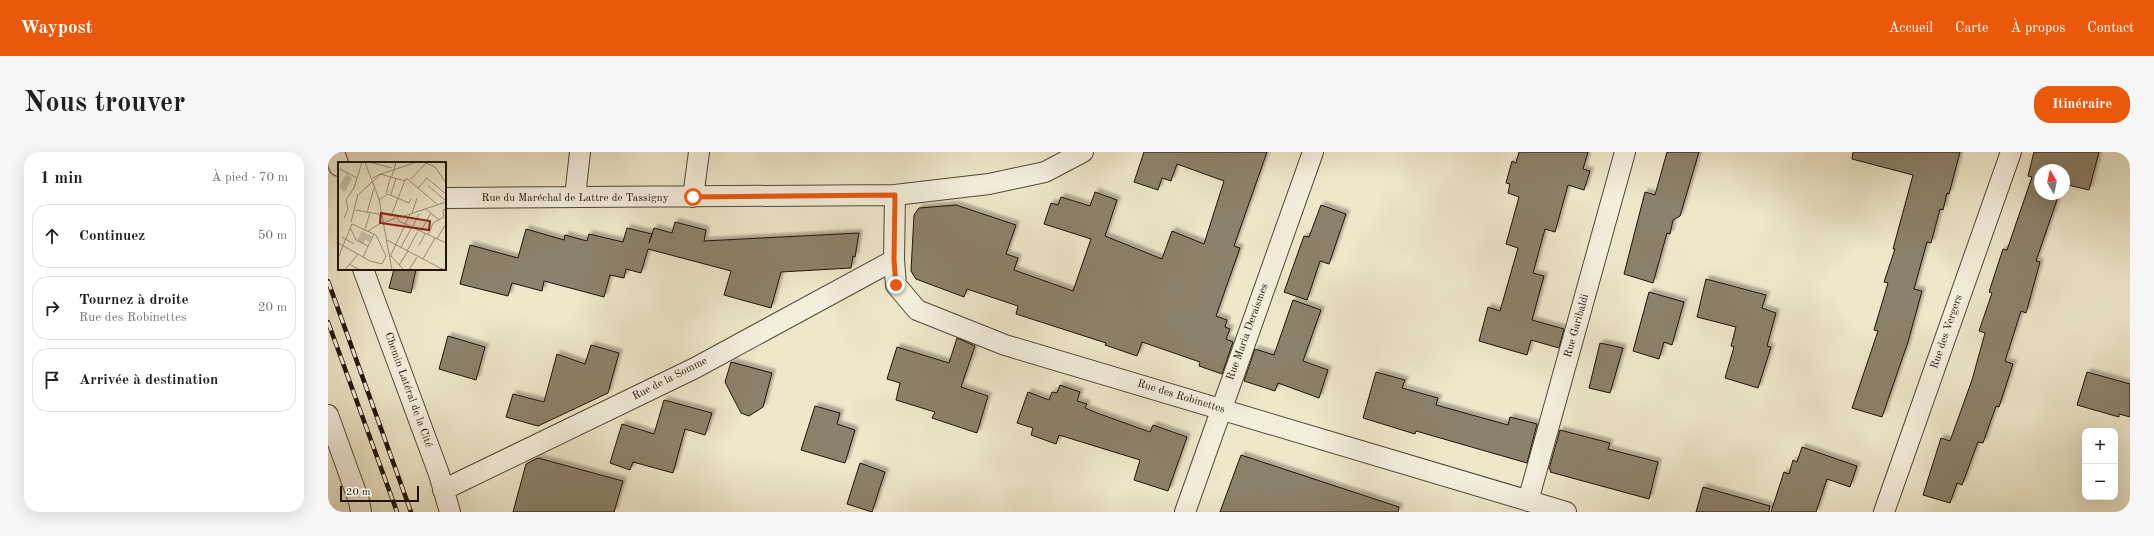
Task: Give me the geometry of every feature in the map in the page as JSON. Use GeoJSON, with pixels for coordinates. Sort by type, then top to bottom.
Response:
{"type":"FeatureCollection","features":[{"type":"Feature","properties":{"kind":"street"},"geometry":{"type":"LineString","coordinates":[[334,152],[338,163]]}},
{"type":"Feature","properties":{"kind":"street"},"geometry":{"type":"LineString","coordinates":[[575,197],[580,152]]}},
{"type":"Feature","properties":{"kind":"street"},"geometry":{"type":"LineString","coordinates":[[693,197],[699,152]]}},
{"type":"Feature","properties":{"kind":"street","name":"Rue du Maréchal de Lattre de Tassigny"},"geometry":{"type":"LineString","coordinates":[[446,198],[895,195],[989,184],[1045,172],[1083,152]]}},
{"type":"Feature","properties":{"kind":"street","name":"Rue Maria Deraismes"},"geometry":{"type":"LineString","coordinates":[[1185,512],[1313,152]]}},
{"type":"Feature","properties":{"kind":"street","name":"Rue Garibaldi"},"geometry":{"type":"LineString","coordinates":[[1515,503],[1625,152]]}},
{"type":"Feature","properties":{"kind":"street","name":"Rue des Vergers"},"geometry":{"type":"LineString","coordinates":[[1884,512],[2011,152]]}},
{"type":"Feature","properties":{"kind":"street","name":"Rue des Robinettes"},"geometry":{"type":"LineString","coordinates":[[895,195],[894,260],[896,285],[917,310],[1005,345],[1221,409],[1515,503],[1566,512]]}},
{"type":"Feature","properties":{"kind":"street","name":"Rue de la Somme"},"geometry":{"type":"LineString","coordinates":[[443,490],[695,368],[894,260]]}},
{"type":"Feature","properties":{"kind":"street","name":"Chemin Latéral de la Cité"},"geometry":{"type":"LineString","coordinates":[[363,270],[450,512]]}},
{"type":"Feature","properties":{"kind":"street"},"geometry":{"type":"LineString","coordinates":[[328,414],[359,501],[361,512]]}},
{"type":"Feature","properties":{"kind":"building"},"geometry":{"type":"Polygon","coordinates":[[[1144,152],[1267,152],[1234,246],[1240,248],[1216,316],[1227,320],[1225,327],[1230,329],[1226,339],[1233,342],[1222,374],[1199,366],[1200,362],[1142,342],[1137,356],[1105,345],[1106,343],[1016,314],[1018,306],[967,289],[964,297],[916,279],[911,271],[914,215],[919,208],[956,205],[1016,225],[1006,254],[1018,258],[1014,270],[1073,291],[1091,239],[1044,224],[1051,203],[1058,205],[1061,197],[1090,206],[1095,192],[1117,200],[1105,236],[1162,259],[1172,231],[1204,244],[1224,181],[1177,164],[1171,181],[1162,178],[1158,190],[1134,182],[1144,152]]]}},
{"type":"Feature","properties":{"kind":"building"},"geometry":{"type":"Polygon","coordinates":[[[1519,152],[1588,152],[1583,169],[1590,171],[1584,190],[1568,185],[1555,232],[1545,229],[1533,273],[1544,276],[1532,320],[1564,329],[1559,348],[1531,340],[1527,355],[1479,341],[1488,307],[1500,311],[1518,248],[1506,244],[1519,197],[1508,193],[1510,184],[1506,183],[1512,161],[1516,163],[1519,152]]]}},
{"type":"Feature","properties":{"kind":"building"},"geometry":{"type":"Polygon","coordinates":[[[1667,152],[1699,152],[1680,216],[1673,220],[1670,234],[1667,233],[1653,283],[1624,274],[1645,192],[1655,195],[1667,152]]]}},
{"type":"Feature","properties":{"kind":"building"},"geometry":{"type":"Polygon","coordinates":[[[1853,152],[1960,152],[1949,194],[1947,193],[1943,210],[1940,209],[1931,243],[1927,242],[1914,289],[1922,291],[1908,342],[1882,417],[1852,408],[1878,331],[1874,330],[1888,283],[1884,282],[1895,249],[1893,249],[1913,175],[1852,159],[1853,152]]]}},
{"type":"Feature","properties":{"kind":"building"},"geometry":{"type":"Polygon","coordinates":[[[2034,152],[2099,152],[2089,190],[2070,185],[2070,164],[2034,164],[2034,200],[2057,200],[2036,261],[2040,262],[2026,313],[2021,311],[2005,361],[2013,364],[1999,407],[1996,406],[1983,443],[1978,442],[1962,485],[1957,483],[1950,503],[1923,495],[1941,438],[1950,441],[1972,380],[1985,333],[1979,331],[1992,293],[1989,292],[2003,249],[2007,250],[2032,177],[2028,176],[2034,152]]]}},
{"type":"Feature","properties":{"kind":"building"},"geometry":{"type":"Polygon","coordinates":[[[1321,205],[1346,214],[1329,264],[1320,261],[1307,300],[1284,292],[1304,236],[1309,237],[1321,205]]]}},
{"type":"Feature","properties":{"kind":"building"},"geometry":{"type":"Polygon","coordinates":[[[675,222],[706,230],[704,241],[859,233],[855,257],[853,256],[851,268],[781,272],[771,308],[724,295],[731,271],[648,249],[641,273],[626,269],[624,278],[610,275],[604,297],[544,281],[542,291],[512,283],[508,296],[460,284],[470,245],[518,258],[526,229],[564,240],[565,235],[587,241],[589,234],[623,242],[627,228],[652,234],[654,228],[672,233],[675,222]]]}},
{"type":"Feature","properties":{"kind":"building"},"geometry":{"type":"Polygon","coordinates":[[[394,270],[416,270],[411,293],[389,288],[394,270]]]}},
{"type":"Feature","properties":{"kind":"building"},"geometry":{"type":"Polygon","coordinates":[[[1706,279],[1766,295],[1762,308],[1776,313],[1767,346],[1771,347],[1758,388],[1725,378],[1734,347],[1731,346],[1736,327],[1697,317],[1706,279]]]}},
{"type":"Feature","properties":{"kind":"building"},"geometry":{"type":"Polygon","coordinates":[[[1649,292],[1684,302],[1672,345],[1664,342],[1659,359],[1633,351],[1649,292]]]}},
{"type":"Feature","properties":{"kind":"building"},"geometry":{"type":"Polygon","coordinates":[[[1293,300],[1321,310],[1303,361],[1328,370],[1319,398],[1278,383],[1275,391],[1244,381],[1255,349],[1274,355],[1293,300]]]}},
{"type":"Feature","properties":{"kind":"building"},"geometry":{"type":"Polygon","coordinates":[[[448,336],[485,347],[476,380],[439,369],[448,336]]]}},
{"type":"Feature","properties":{"kind":"building"},"geometry":{"type":"Polygon","coordinates":[[[957,338],[975,346],[961,387],[988,396],[977,433],[932,418],[935,412],[896,400],[900,383],[887,379],[897,347],[949,363],[957,338]]]}},
{"type":"Feature","properties":{"kind":"building"},"geometry":{"type":"Polygon","coordinates":[[[1600,343],[1623,348],[1610,393],[1589,388],[1600,343]]]}},
{"type":"Feature","properties":{"kind":"building"},"geometry":{"type":"Polygon","coordinates":[[[591,345],[619,353],[608,393],[538,426],[506,417],[513,394],[544,402],[557,354],[585,364],[591,345]]]}},
{"type":"Feature","properties":{"kind":"building"},"geometry":{"type":"Polygon","coordinates":[[[731,362],[772,373],[763,407],[749,416],[741,413],[725,382],[731,362]]]}},
{"type":"Feature","properties":{"kind":"building"},"geometry":{"type":"Polygon","coordinates":[[[1376,372],[1405,380],[1402,388],[1438,398],[1436,405],[1508,425],[1510,417],[1537,424],[1527,463],[1416,431],[1415,434],[1363,418],[1376,372]]]}},
{"type":"Feature","properties":{"kind":"building"},"geometry":{"type":"Polygon","coordinates":[[[2087,372],[2130,384],[2130,417],[2119,414],[2119,417],[2077,405],[2087,372]]]}},
{"type":"Feature","properties":{"kind":"building"},"geometry":{"type":"Polygon","coordinates":[[[1060,385],[1080,392],[1077,401],[1087,404],[1085,408],[1097,413],[1150,432],[1153,425],[1187,437],[1168,491],[1134,480],[1140,460],[1059,435],[1056,444],[1031,435],[1033,428],[1017,423],[1028,392],[1049,400],[1052,392],[1057,393],[1060,385]]]}},
{"type":"Feature","properties":{"kind":"building"},"geometry":{"type":"Polygon","coordinates":[[[664,400],[712,413],[705,435],[685,429],[673,473],[633,462],[630,470],[610,463],[622,424],[654,434],[664,400]]]}},
{"type":"Feature","properties":{"kind":"building"},"geometry":{"type":"Polygon","coordinates":[[[815,406],[840,413],[837,424],[855,430],[845,463],[801,450],[815,406]]]}},
{"type":"Feature","properties":{"kind":"building"},"geometry":{"type":"Polygon","coordinates":[[[1560,430],[1610,443],[1608,449],[1658,462],[1649,499],[1550,472],[1551,470],[1549,469],[1560,430]]]}},
{"type":"Feature","properties":{"kind":"building"},"geometry":{"type":"Polygon","coordinates":[[[1802,447],[1857,466],[1850,487],[1827,479],[1816,512],[1771,512],[1784,472],[1789,474],[1793,460],[1797,462],[1802,447]]]}},
{"type":"Feature","properties":{"kind":"building"},"geometry":{"type":"Polygon","coordinates":[[[1241,455],[1399,507],[1398,512],[1220,512],[1241,455]]]}},
{"type":"Feature","properties":{"kind":"building"},"geometry":{"type":"Polygon","coordinates":[[[538,458],[623,481],[614,512],[513,512],[526,464],[538,458]]]}},
{"type":"Feature","properties":{"kind":"building"},"geometry":{"type":"Polygon","coordinates":[[[860,463],[885,472],[872,512],[847,504],[860,463]]]}},
{"type":"Feature","properties":{"kind":"building"},"geometry":{"type":"Polygon","coordinates":[[[1703,487],[1770,506],[1769,512],[1696,512],[1703,487]]]}},
{"type":"Feature","properties":{"kind":"railway"},"geometry":{"type":"LineString","coordinates":[[328,281],[411,512]]}},
{"type":"Feature","properties":{"kind":"railway"},"geometry":{"type":"LineString","coordinates":[[328,322],[397,512]]}},
{"type":"Feature","properties":{"kind":"route"},"geometry":{"type":"LineString","coordinates":[[693,197],[895,195],[894,260],[896,285]]}}]}
